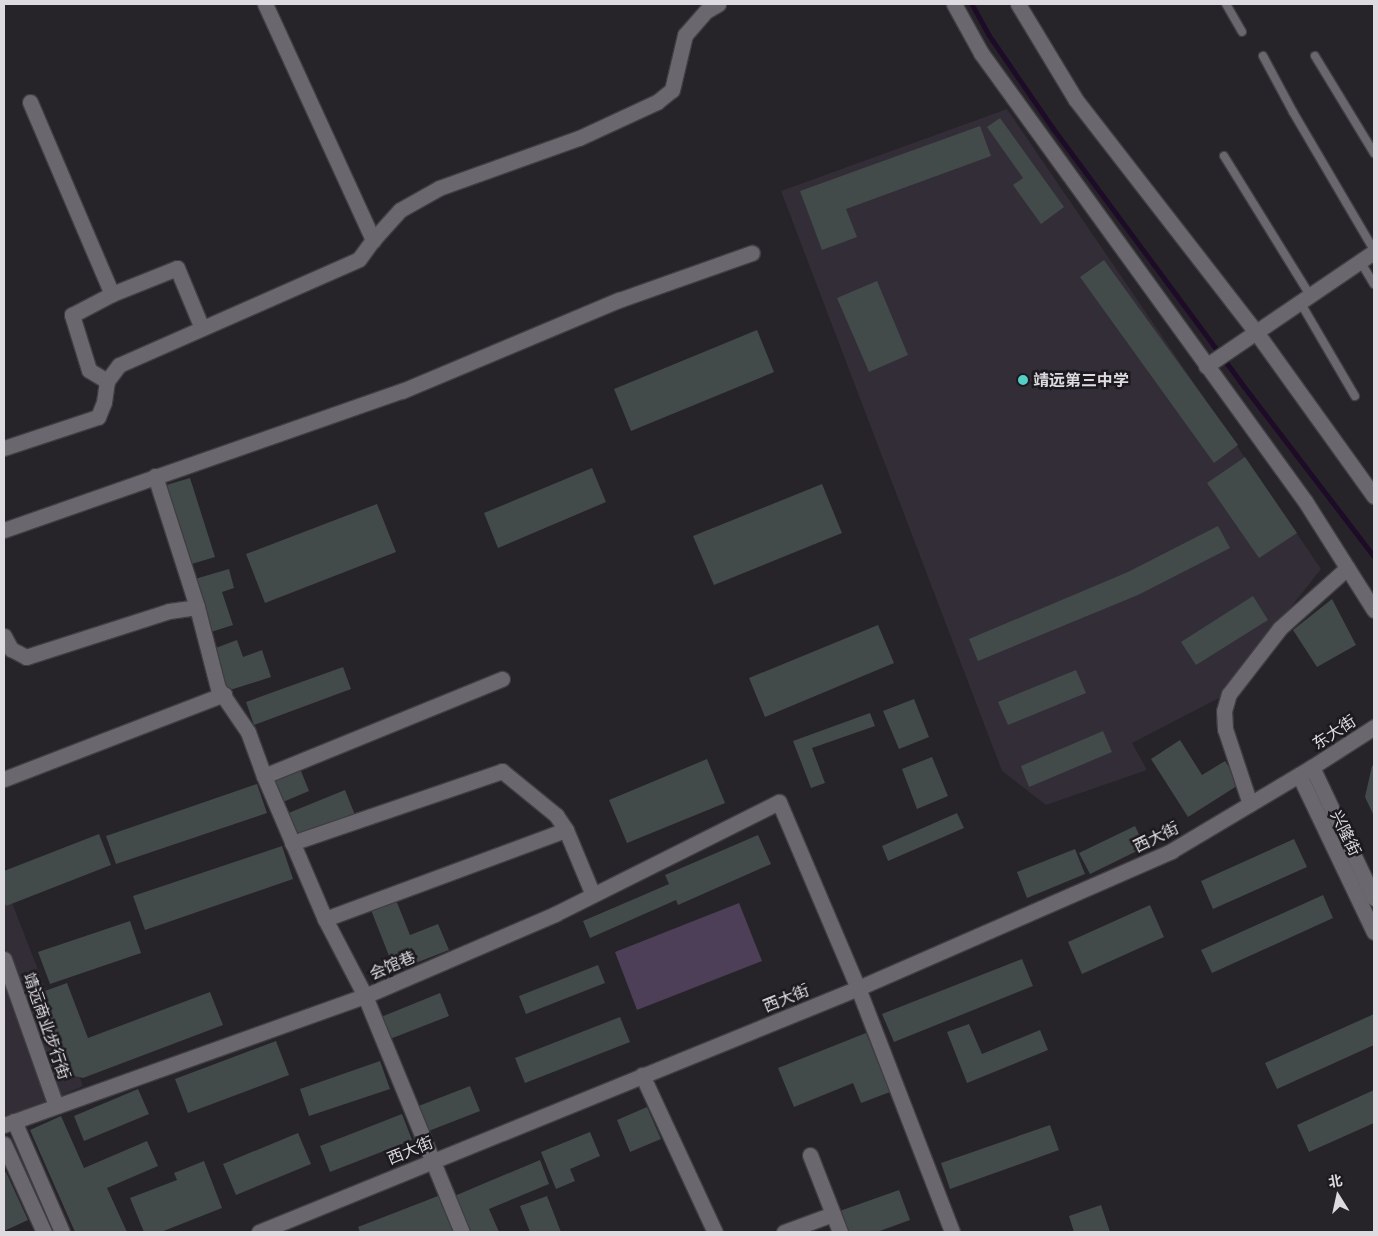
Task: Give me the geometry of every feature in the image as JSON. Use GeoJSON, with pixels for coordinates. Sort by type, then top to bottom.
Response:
{"type":"FeatureCollection","features":[{"type":"Feature","properties":{"kind":"street"},"geometry":{"type":"LineString","coordinates":[[265,4],[372,240]]}},
{"type":"Feature","properties":{"kind":"street"},"geometry":{"type":"LineString","coordinates":[[4,448],[98,417],[104,402],[107,381],[119,365],[359,259],[372,240],[400,210],[439,188],[579,138],[657,102],[672,90],[685,35],[706,11],[718,4]]}},
{"type":"Feature","properties":{"kind":"street"},"geometry":{"type":"LineString","coordinates":[[954,4],[981,53],[1209,363],[1305,501],[1374,610]]}},
{"type":"Feature","properties":{"kind":"street"},"geometry":{"type":"LineString","coordinates":[[1018,4],[1076,100],[1256,332],[1374,496]]}},
{"type":"Feature","properties":{"kind":"street"},"geometry":{"type":"LineString","coordinates":[[30,102],[112,294]]}},
{"type":"Feature","properties":{"kind":"street"},"geometry":{"type":"LineString","coordinates":[[1209,363],[1374,251]]}},
{"type":"Feature","properties":{"kind":"street"},"geometry":{"type":"LineString","coordinates":[[4,530],[402,391],[619,300],[752,254]]}},
{"type":"Feature","properties":{"kind":"street"},"geometry":{"type":"LineString","coordinates":[[107,381],[89,370],[72,315],[112,294],[177,268],[202,328]]}},
{"type":"Feature","properties":{"kind":"street"},"geometry":{"type":"LineString","coordinates":[[155,476],[197,607],[218,688],[224,694],[248,732],[264,776],[325,919],[365,996],[462,1232]]}},
{"type":"Feature","properties":{"kind":"street"},"geometry":{"type":"LineString","coordinates":[[1250,804],[1225,729],[1224,711],[1229,694],[1280,628],[1347,568]]}},
{"type":"Feature","properties":{"kind":"street"},"geometry":{"type":"LineString","coordinates":[[4,636],[11,649],[26,657],[169,611],[197,607]]}},
{"type":"Feature","properties":{"kind":"street"},"geometry":{"type":"LineString","coordinates":[[264,776],[502,679]]}},
{"type":"Feature","properties":{"kind":"street"},"geometry":{"type":"LineString","coordinates":[[4,779],[224,694]]}},
{"type":"Feature","properties":{"kind":"street","name":"东大街"},"geometry":{"type":"LineString","coordinates":[[1312,767],[1374,727]]}},
{"type":"Feature","properties":{"kind":"street","name":"西大街"},"geometry":{"type":"LineString","coordinates":[[259,1232],[858,988],[1171,851],[1312,767]]}},
{"type":"Feature","properties":{"kind":"street","name":"兴隆街"},"geometry":{"type":"LineString","coordinates":[[1312,767],[1374,898]]}},
{"type":"Feature","properties":{"kind":"street"},"geometry":{"type":"LineString","coordinates":[[292,843],[502,771],[556,815],[566,830],[593,895]]}},
{"type":"Feature","properties":{"kind":"street","name":"兴隆街"},"geometry":{"type":"LineString","coordinates":[[1299,775],[1374,932]]}},
{"type":"Feature","properties":{"kind":"street","name":"会馆巷"},"geometry":{"type":"LineString","coordinates":[[9,1123],[365,996],[555,914],[779,802],[858,988]]}},
{"type":"Feature","properties":{"kind":"street"},"geometry":{"type":"LineString","coordinates":[[325,919],[566,830]]}},
{"type":"Feature","properties":{"kind":"street","name":"靖远商业步行街"},"geometry":{"type":"LineString","coordinates":[[4,959],[56,1106]]}},
{"type":"Feature","properties":{"kind":"street"},"geometry":{"type":"LineString","coordinates":[[858,988],[952,1232]]}},
{"type":"Feature","properties":{"kind":"street"},"geometry":{"type":"LineString","coordinates":[[642,1075],[715,1232]]}},
{"type":"Feature","properties":{"kind":"street"},"geometry":{"type":"LineString","coordinates":[[9,1123],[62,1232]]}},
{"type":"Feature","properties":{"kind":"street"},"geometry":{"type":"LineString","coordinates":[[4,1144],[44,1232]]}},
{"type":"Feature","properties":{"kind":"street"},"geometry":{"type":"LineString","coordinates":[[810,1155],[840,1232]]}},
{"type":"Feature","properties":{"kind":"street"},"geometry":{"type":"LineString","coordinates":[[784,1232],[833,1214]]}},
{"type":"Feature","properties":{"kind":"lane"},"geometry":{"type":"LineString","coordinates":[[1226,4],[1242,32]]}},
{"type":"Feature","properties":{"kind":"lane"},"geometry":{"type":"LineString","coordinates":[[1263,56],[1293,112],[1374,251]]}},
{"type":"Feature","properties":{"kind":"lane"},"geometry":{"type":"LineString","coordinates":[[1315,56],[1374,153]]}},
{"type":"Feature","properties":{"kind":"lane"},"geometry":{"type":"LineString","coordinates":[[1224,156],[1305,298],[1354,396]]}},
{"type":"Feature","properties":{"kind":"lane"},"geometry":{"type":"LineString","coordinates":[[1360,261],[1374,284]]}},
{"type":"Feature","properties":{"kind":"shaded area","name":"靖远第三中学"},"geometry":{"type":"Polygon","coordinates":[[[1007,109],[1321,569],[1219,698],[1132,743],[1147,770],[1046,805],[1002,771],[781,191],[1007,109]]]}},
{"type":"Feature","properties":{"kind":"shaded area"},"geometry":{"type":"Polygon","coordinates":[[[4,882],[83,1086],[4,1121],[4,882]]]}},
{"type":"Feature","properties":{"kind":"shaded area"},"geometry":{"type":"Polygon","coordinates":[[[739,903],[762,961],[637,1010],[615,952],[739,903]]]}},
{"type":"Feature","properties":{"kind":"building"},"geometry":{"type":"Polygon","coordinates":[[[1000,118],[1064,207],[1041,224],[1013,185],[1023,178],[987,127],[1000,118]]]}},
{"type":"Feature","properties":{"kind":"building"},"geometry":{"type":"Polygon","coordinates":[[[980,126],[991,156],[846,209],[857,237],[822,250],[800,191],[980,126]]]}},
{"type":"Feature","properties":{"kind":"building"},"geometry":{"type":"Polygon","coordinates":[[[1104,260],[1238,445],[1214,463],[1080,277],[1104,260]]]}},
{"type":"Feature","properties":{"kind":"building"},"geometry":{"type":"Polygon","coordinates":[[[877,281],[908,355],[869,372],[837,298],[877,281]]]}},
{"type":"Feature","properties":{"kind":"building"},"geometry":{"type":"Polygon","coordinates":[[[757,330],[774,372],[631,431],[614,389],[757,330]]]}},
{"type":"Feature","properties":{"kind":"building"},"geometry":{"type":"Polygon","coordinates":[[[1245,457],[1297,533],[1259,558],[1207,483],[1245,457]]]}},
{"type":"Feature","properties":{"kind":"building"},"geometry":{"type":"Polygon","coordinates":[[[592,468],[606,502],[498,548],[484,513],[592,468]]]}},
{"type":"Feature","properties":{"kind":"building"},"geometry":{"type":"Polygon","coordinates":[[[190,478],[215,557],[188,565],[163,486],[190,478]]]}},
{"type":"Feature","properties":{"kind":"building"},"geometry":{"type":"Polygon","coordinates":[[[822,484],[842,533],[714,585],[693,536],[822,484]]]}},
{"type":"Feature","properties":{"kind":"building"},"geometry":{"type":"Polygon","coordinates":[[[377,504],[396,552],[265,603],[246,554],[377,504]]]}},
{"type":"Feature","properties":{"kind":"building"},"geometry":{"type":"Polygon","coordinates":[[[1218,526],[1230,548],[1138,595],[978,661],[969,639],[1128,572],[1218,526]]]}},
{"type":"Feature","properties":{"kind":"building"},"geometry":{"type":"Polygon","coordinates":[[[229,569],[234,588],[222,592],[233,625],[211,632],[195,579],[229,569]]]}},
{"type":"Feature","properties":{"kind":"building"},"geometry":{"type":"Polygon","coordinates":[[[1253,596],[1268,620],[1196,665],[1181,642],[1253,596]]]}},
{"type":"Feature","properties":{"kind":"building"},"geometry":{"type":"Polygon","coordinates":[[[1332,599],[1356,645],[1317,667],[1293,630],[1332,599]]]}},
{"type":"Feature","properties":{"kind":"building"},"geometry":{"type":"Polygon","coordinates":[[[878,625],[894,663],[765,717],[749,678],[878,625]]]}},
{"type":"Feature","properties":{"kind":"building"},"geometry":{"type":"Polygon","coordinates":[[[237,640],[243,657],[262,650],[271,677],[227,691],[213,649],[237,640]]]}},
{"type":"Feature","properties":{"kind":"building"},"geometry":{"type":"Polygon","coordinates":[[[343,667],[351,689],[254,725],[246,702],[343,667]]]}},
{"type":"Feature","properties":{"kind":"building"},"geometry":{"type":"Polygon","coordinates":[[[1076,670],[1086,693],[1008,725],[998,702],[1076,670]]]}},
{"type":"Feature","properties":{"kind":"building"},"geometry":{"type":"Polygon","coordinates":[[[914,699],[929,737],[899,749],[883,711],[914,699]]]}},
{"type":"Feature","properties":{"kind":"building"},"geometry":{"type":"Polygon","coordinates":[[[870,713],[875,726],[812,748],[825,783],[811,788],[793,741],[870,713]]]}},
{"type":"Feature","properties":{"kind":"building"},"geometry":{"type":"Polygon","coordinates":[[[1103,731],[1112,752],[1029,787],[1021,766],[1103,731]]]}},
{"type":"Feature","properties":{"kind":"building"},"geometry":{"type":"Polygon","coordinates":[[[1180,740],[1202,775],[1225,761],[1240,784],[1188,817],[1151,759],[1180,740]]]}},
{"type":"Feature","properties":{"kind":"building"},"geometry":{"type":"Polygon","coordinates":[[[932,757],[948,796],[917,809],[902,769],[932,757]]]}},
{"type":"Feature","properties":{"kind":"building"},"geometry":{"type":"Polygon","coordinates":[[[707,759],[725,803],[627,843],[609,800],[707,759]]]}},
{"type":"Feature","properties":{"kind":"building"},"geometry":{"type":"Polygon","coordinates":[[[1374,765],[1374,816],[1365,797],[1372,766],[1374,765]]]}},
{"type":"Feature","properties":{"kind":"building"},"geometry":{"type":"Polygon","coordinates":[[[299,766],[309,791],[283,802],[273,776],[299,766]]]}},
{"type":"Feature","properties":{"kind":"building"},"geometry":{"type":"Polygon","coordinates":[[[257,784],[267,813],[116,864],[106,836],[257,784]]]}},
{"type":"Feature","properties":{"kind":"building"},"geometry":{"type":"Polygon","coordinates":[[[345,790],[355,815],[296,838],[286,814],[345,790]]]}},
{"type":"Feature","properties":{"kind":"building"},"geometry":{"type":"Polygon","coordinates":[[[957,813],[964,828],[888,861],[882,846],[957,813]]]}},
{"type":"Feature","properties":{"kind":"building"},"geometry":{"type":"Polygon","coordinates":[[[1135,826],[1145,847],[1090,874],[1079,853],[1135,826]]]}},
{"type":"Feature","properties":{"kind":"building"},"geometry":{"type":"Polygon","coordinates":[[[99,834],[111,865],[6,906],[4,901],[4,871],[99,834]]]}},
{"type":"Feature","properties":{"kind":"building"},"geometry":{"type":"Polygon","coordinates":[[[758,835],[771,864],[678,905],[676,900],[590,938],[583,921],[669,884],[665,875],[758,835]]]}},
{"type":"Feature","properties":{"kind":"building"},"geometry":{"type":"Polygon","coordinates":[[[1294,839],[1307,867],[1213,909],[1201,881],[1294,839]]]}},
{"type":"Feature","properties":{"kind":"building"},"geometry":{"type":"Polygon","coordinates":[[[282,846],[293,879],[145,930],[133,896],[282,846]]]}},
{"type":"Feature","properties":{"kind":"building"},"geometry":{"type":"Polygon","coordinates":[[[1075,849],[1085,874],[1027,898],[1017,872],[1075,849]]]}},
{"type":"Feature","properties":{"kind":"building"},"geometry":{"type":"Polygon","coordinates":[[[1323,895],[1333,918],[1212,973],[1201,950],[1323,895]]]}},
{"type":"Feature","properties":{"kind":"building"},"geometry":{"type":"Polygon","coordinates":[[[396,900],[410,935],[438,924],[449,950],[395,971],[371,910],[396,900]]]}},
{"type":"Feature","properties":{"kind":"building"},"geometry":{"type":"Polygon","coordinates":[[[1150,905],[1164,937],[1082,974],[1068,942],[1150,905]]]}},
{"type":"Feature","properties":{"kind":"building"},"geometry":{"type":"Polygon","coordinates":[[[130,921],[141,953],[50,984],[38,952],[130,921]]]}},
{"type":"Feature","properties":{"kind":"building"},"geometry":{"type":"Polygon","coordinates":[[[1022,959],[1033,986],[894,1042],[882,1014],[1022,959]]]}},
{"type":"Feature","properties":{"kind":"building"},"geometry":{"type":"Polygon","coordinates":[[[598,965],[605,983],[526,1014],[519,996],[598,965]]]}},
{"type":"Feature","properties":{"kind":"building"},"geometry":{"type":"Polygon","coordinates":[[[67,983],[88,1038],[210,992],[223,1025],[83,1078],[71,1075],[62,1067],[34,995],[67,983]]]}},
{"type":"Feature","properties":{"kind":"building"},"geometry":{"type":"Polygon","coordinates":[[[440,993],[449,1016],[390,1039],[381,1017],[440,993]]]}},
{"type":"Feature","properties":{"kind":"building"},"geometry":{"type":"Polygon","coordinates":[[[1374,1014],[1374,1045],[1277,1089],[1265,1063],[1374,1014]]]}},
{"type":"Feature","properties":{"kind":"building"},"geometry":{"type":"Polygon","coordinates":[[[620,1017],[630,1042],[525,1083],[515,1058],[620,1017]]]}},
{"type":"Feature","properties":{"kind":"building"},"geometry":{"type":"Polygon","coordinates":[[[969,1024],[982,1054],[1040,1030],[1048,1050],[967,1083],[947,1032],[969,1024]]]}},
{"type":"Feature","properties":{"kind":"building"},"geometry":{"type":"Polygon","coordinates":[[[866,1033],[890,1092],[861,1103],[853,1083],[794,1107],[778,1068],[866,1033]]]}},
{"type":"Feature","properties":{"kind":"building"},"geometry":{"type":"Polygon","coordinates":[[[276,1041],[289,1075],[188,1113],[175,1079],[276,1041]]]}},
{"type":"Feature","properties":{"kind":"building"},"geometry":{"type":"Polygon","coordinates":[[[380,1061],[390,1089],[309,1116],[300,1089],[380,1061]]]}},
{"type":"Feature","properties":{"kind":"building"},"geometry":{"type":"Polygon","coordinates":[[[470,1086],[480,1111],[426,1132],[416,1107],[470,1086]]]}},
{"type":"Feature","properties":{"kind":"building"},"geometry":{"type":"Polygon","coordinates":[[[138,1089],[149,1114],[84,1141],[74,1116],[138,1089]]]}},
{"type":"Feature","properties":{"kind":"building"},"geometry":{"type":"Polygon","coordinates":[[[1374,1090],[1374,1123],[1309,1152],[1297,1125],[1374,1090]]]}},
{"type":"Feature","properties":{"kind":"building"},"geometry":{"type":"Polygon","coordinates":[[[647,1107],[661,1139],[630,1152],[617,1120],[647,1107]]]}},
{"type":"Feature","properties":{"kind":"building"},"geometry":{"type":"Polygon","coordinates":[[[402,1114],[412,1140],[330,1172],[320,1146],[402,1114]]]}},
{"type":"Feature","properties":{"kind":"building"},"geometry":{"type":"Polygon","coordinates":[[[61,1116],[84,1168],[147,1141],[158,1166],[107,1188],[127,1232],[75,1232],[30,1130],[61,1116]]]}},
{"type":"Feature","properties":{"kind":"building"},"geometry":{"type":"Polygon","coordinates":[[[1050,1125],[1059,1150],[950,1189],[941,1163],[1050,1125]]]}},
{"type":"Feature","properties":{"kind":"building"},"geometry":{"type":"Polygon","coordinates":[[[590,1132],[600,1156],[570,1169],[575,1181],[556,1189],[541,1152],[590,1132]]]}},
{"type":"Feature","properties":{"kind":"building"},"geometry":{"type":"Polygon","coordinates":[[[298,1133],[311,1164],[236,1195],[223,1164],[298,1133]]]}},
{"type":"Feature","properties":{"kind":"building"},"geometry":{"type":"Polygon","coordinates":[[[540,1160],[549,1184],[489,1209],[499,1232],[466,1232],[452,1197],[540,1160]]]}},
{"type":"Feature","properties":{"kind":"building"},"geometry":{"type":"Polygon","coordinates":[[[204,1161],[222,1208],[161,1232],[144,1232],[130,1198],[177,1180],[174,1173],[204,1161]]]}},
{"type":"Feature","properties":{"kind":"building"},"geometry":{"type":"Polygon","coordinates":[[[6,1172],[28,1220],[4,1231],[4,1173],[6,1172]]]}},
{"type":"Feature","properties":{"kind":"building"},"geometry":{"type":"Polygon","coordinates":[[[899,1190],[910,1220],[877,1232],[844,1232],[837,1212],[899,1190]]]}},
{"type":"Feature","properties":{"kind":"building"},"geometry":{"type":"Polygon","coordinates":[[[438,1196],[453,1232],[360,1232],[358,1227],[438,1196]]]}},
{"type":"Feature","properties":{"kind":"building"},"geometry":{"type":"Polygon","coordinates":[[[547,1196],[561,1232],[530,1232],[520,1206],[547,1196]]]}},
{"type":"Feature","properties":{"kind":"building"},"geometry":{"type":"Polygon","coordinates":[[[1101,1205],[1110,1232],[1074,1232],[1069,1216],[1101,1205]]]}},
{"type":"Feature","properties":{"kind":"waterway"},"geometry":{"type":"LineString","coordinates":[[972,4],[989,35],[1053,128],[1240,381],[1374,556]]}},
{"type":"Feature","properties":{"kind":"place","name":"靖远第三中学"},"geometry":{"type":"Point","coordinates":[1023,380]}}]}
